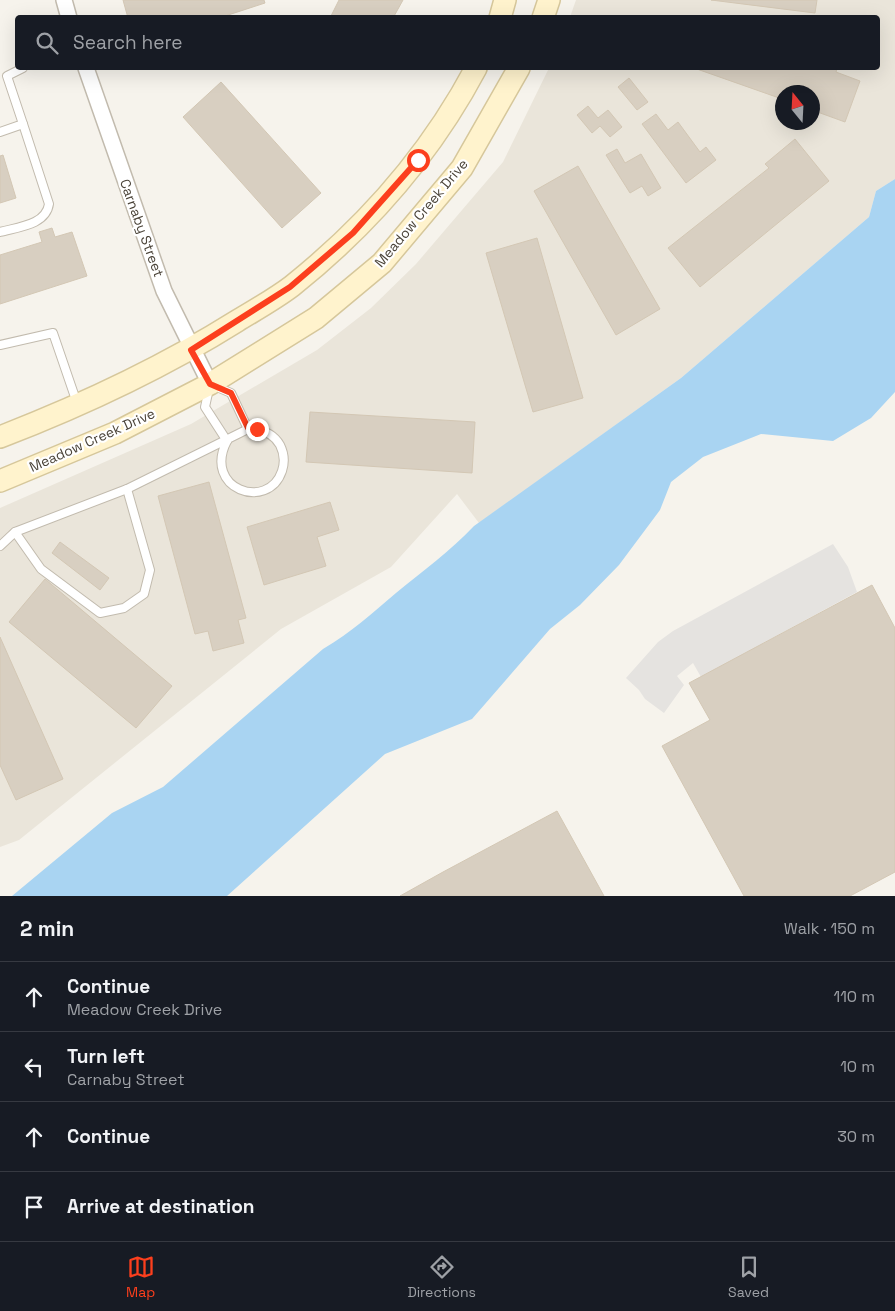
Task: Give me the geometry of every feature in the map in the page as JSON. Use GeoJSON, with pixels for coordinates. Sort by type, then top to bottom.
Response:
{"type":"FeatureCollection","features":[{"type":"Feature","properties":{"kind":"street"},"geometry":{"type":"LineString","coordinates":[[64,0],[68,15]]}},
{"type":"Feature","properties":{"kind":"street"},"geometry":{"type":"LineString","coordinates":[[501,15],[506,0]]}},
{"type":"Feature","properties":{"kind":"street"},"geometry":{"type":"LineString","coordinates":[[544,15],[549,0]]}},
{"type":"Feature","properties":{"kind":"street","name":"Carnaby Street"},"geometry":{"type":"LineString","coordinates":[[87,70],[164,291],[191,350],[210,384]]}},
{"type":"Feature","properties":{"kind":"street"},"geometry":{"type":"LineString","coordinates":[[0,438],[78,405],[191,350],[290,287],[353,233],[418,160],[475,70]]}},
{"type":"Feature","properties":{"kind":"street","name":"Meadow Creek Drive"},"geometry":{"type":"LineString","coordinates":[[0,481],[116,433],[210,384],[316,318],[382,263],[462,168],[518,70]]}},
{"type":"Feature","properties":{"kind":"lane"},"geometry":{"type":"LineString","coordinates":[[0,232],[43,218],[48,212],[49,204],[7,76],[20,70]]}},
{"type":"Feature","properties":{"kind":"lane"},"geometry":{"type":"LineString","coordinates":[[0,132],[23,124]]}},
{"type":"Feature","properties":{"kind":"lane"},"geometry":{"type":"LineString","coordinates":[[0,345],[53,333],[78,405]]}},
{"type":"Feature","properties":{"kind":"lane"},"geometry":{"type":"LineString","coordinates":[[226,440],[205,407],[210,384],[231,393],[248,428]]}},
{"type":"Feature","properties":{"kind":"lane"},"geometry":{"type":"LineString","coordinates":[[0,546],[16,532],[127,490],[248,428],[266,432],[277,440],[283,451],[284,464],[282,471],[271,486],[259,492],[246,492],[233,487],[224,478],[220,465],[220,452],[226,440]]}},
{"type":"Feature","properties":{"kind":"lane"},"geometry":{"type":"LineString","coordinates":[[16,532],[41,569],[100,613],[124,608],[144,594],[150,570],[127,490]]}},
{"type":"Feature","properties":{"kind":"shaded area"},"geometry":{"type":"Polygon","coordinates":[[[576,0],[895,0],[895,179],[876,191],[869,217],[681,378],[479,523],[457,494],[391,567],[281,629],[19,840],[0,847],[0,508],[191,424],[317,350],[371,308],[416,264],[503,162],[548,70],[880,70],[880,15],[571,15],[576,0]]]}},
{"type":"Feature","properties":{"kind":"shaded area"},"geometry":{"type":"Polygon","coordinates":[[[833,544],[848,567],[857,592],[701,677],[693,663],[677,676],[684,685],[664,713],[645,699],[639,690],[626,678],[658,642],[673,631],[833,544]]]}},
{"type":"Feature","properties":{"kind":"water"},"geometry":{"type":"Polygon","coordinates":[[[895,179],[895,392],[871,418],[833,441],[761,434],[703,457],[671,482],[660,510],[619,565],[580,605],[550,629],[472,719],[385,754],[227,896],[12,896],[112,813],[163,787],[323,649],[361,623],[474,526],[681,378],[869,217],[876,191],[895,179]]]}},
{"type":"Feature","properties":{"kind":"building"},"geometry":{"type":"Polygon","coordinates":[[[123,0],[264,0],[265,3],[228,15],[127,15],[123,0]]]}},
{"type":"Feature","properties":{"kind":"building"},"geometry":{"type":"Polygon","coordinates":[[[339,0],[403,0],[395,15],[332,15],[339,0]]]}},
{"type":"Feature","properties":{"kind":"building"},"geometry":{"type":"Polygon","coordinates":[[[711,0],[817,0],[815,13],[711,0]]]}},
{"type":"Feature","properties":{"kind":"building"},"geometry":{"type":"Polygon","coordinates":[[[700,70],[836,70],[836,72],[860,81],[845,122],[820,113],[820,85],[775,85],[775,97],[700,70]]]}},
{"type":"Feature","properties":{"kind":"building"},"geometry":{"type":"Polygon","coordinates":[[[629,78],[648,102],[637,110],[618,87],[629,78]]]}},
{"type":"Feature","properties":{"kind":"building"},"geometry":{"type":"Polygon","coordinates":[[[221,82],[321,193],[282,228],[183,117],[221,82]]]}},
{"type":"Feature","properties":{"kind":"building"},"geometry":{"type":"Polygon","coordinates":[[[588,106],[598,118],[608,110],[622,127],[610,137],[600,126],[592,133],[577,115],[588,106]]]}},
{"type":"Feature","properties":{"kind":"building"},"geometry":{"type":"Polygon","coordinates":[[[656,114],[668,130],[678,122],[700,152],[706,147],[716,160],[686,183],[642,124],[656,114]]]}},
{"type":"Feature","properties":{"kind":"building"},"geometry":{"type":"Polygon","coordinates":[[[795,139],[829,181],[700,287],[668,248],[769,168],[765,164],[795,139]]]}},
{"type":"Feature","properties":{"kind":"building"},"geometry":{"type":"Polygon","coordinates":[[[617,149],[625,163],[641,154],[661,188],[648,196],[642,186],[630,193],[606,155],[617,149]]]}},
{"type":"Feature","properties":{"kind":"building"},"geometry":{"type":"Polygon","coordinates":[[[3,155],[16,198],[0,203],[0,156],[3,155]]]}},
{"type":"Feature","properties":{"kind":"building"},"geometry":{"type":"Polygon","coordinates":[[[578,166],[660,309],[616,335],[534,191],[578,166]]]}},
{"type":"Feature","properties":{"kind":"building"},"geometry":{"type":"Polygon","coordinates":[[[52,228],[55,237],[72,232],[87,276],[0,304],[0,255],[42,242],[39,232],[52,228]]]}},
{"type":"Feature","properties":{"kind":"building"},"geometry":{"type":"Polygon","coordinates":[[[537,238],[583,398],[533,412],[486,253],[537,238]]]}},
{"type":"Feature","properties":{"kind":"building"},"geometry":{"type":"Polygon","coordinates":[[[310,412],[475,422],[472,473],[306,462],[310,412]]]}},
{"type":"Feature","properties":{"kind":"building"},"geometry":{"type":"Polygon","coordinates":[[[209,482],[246,618],[238,620],[244,643],[213,651],[208,631],[195,634],[158,496],[209,482]]]}},
{"type":"Feature","properties":{"kind":"building"},"geometry":{"type":"Polygon","coordinates":[[[330,502],[339,530],[317,537],[326,566],[264,585],[247,527],[330,502]]]}},
{"type":"Feature","properties":{"kind":"building"},"geometry":{"type":"Polygon","coordinates":[[[60,542],[109,578],[100,590],[52,553],[60,542]]]}},
{"type":"Feature","properties":{"kind":"building"},"geometry":{"type":"Polygon","coordinates":[[[45,579],[172,686],[136,728],[9,622],[45,579]]]}},
{"type":"Feature","properties":{"kind":"building"},"geometry":{"type":"Polygon","coordinates":[[[872,585],[895,628],[895,872],[850,896],[744,896],[662,746],[710,720],[689,683],[872,585]]]}},
{"type":"Feature","properties":{"kind":"building"},"geometry":{"type":"Polygon","coordinates":[[[0,637],[63,779],[16,800],[0,765],[0,637]]]}},
{"type":"Feature","properties":{"kind":"building"},"geometry":{"type":"Polygon","coordinates":[[[557,811],[604,896],[400,896],[443,872],[557,811]]]}},
{"type":"Feature","properties":{"kind":"route"},"geometry":{"type":"LineString","coordinates":[[257,429],[248,428],[231,393],[210,384],[191,350],[290,287],[353,233],[418,160]]}}]}
